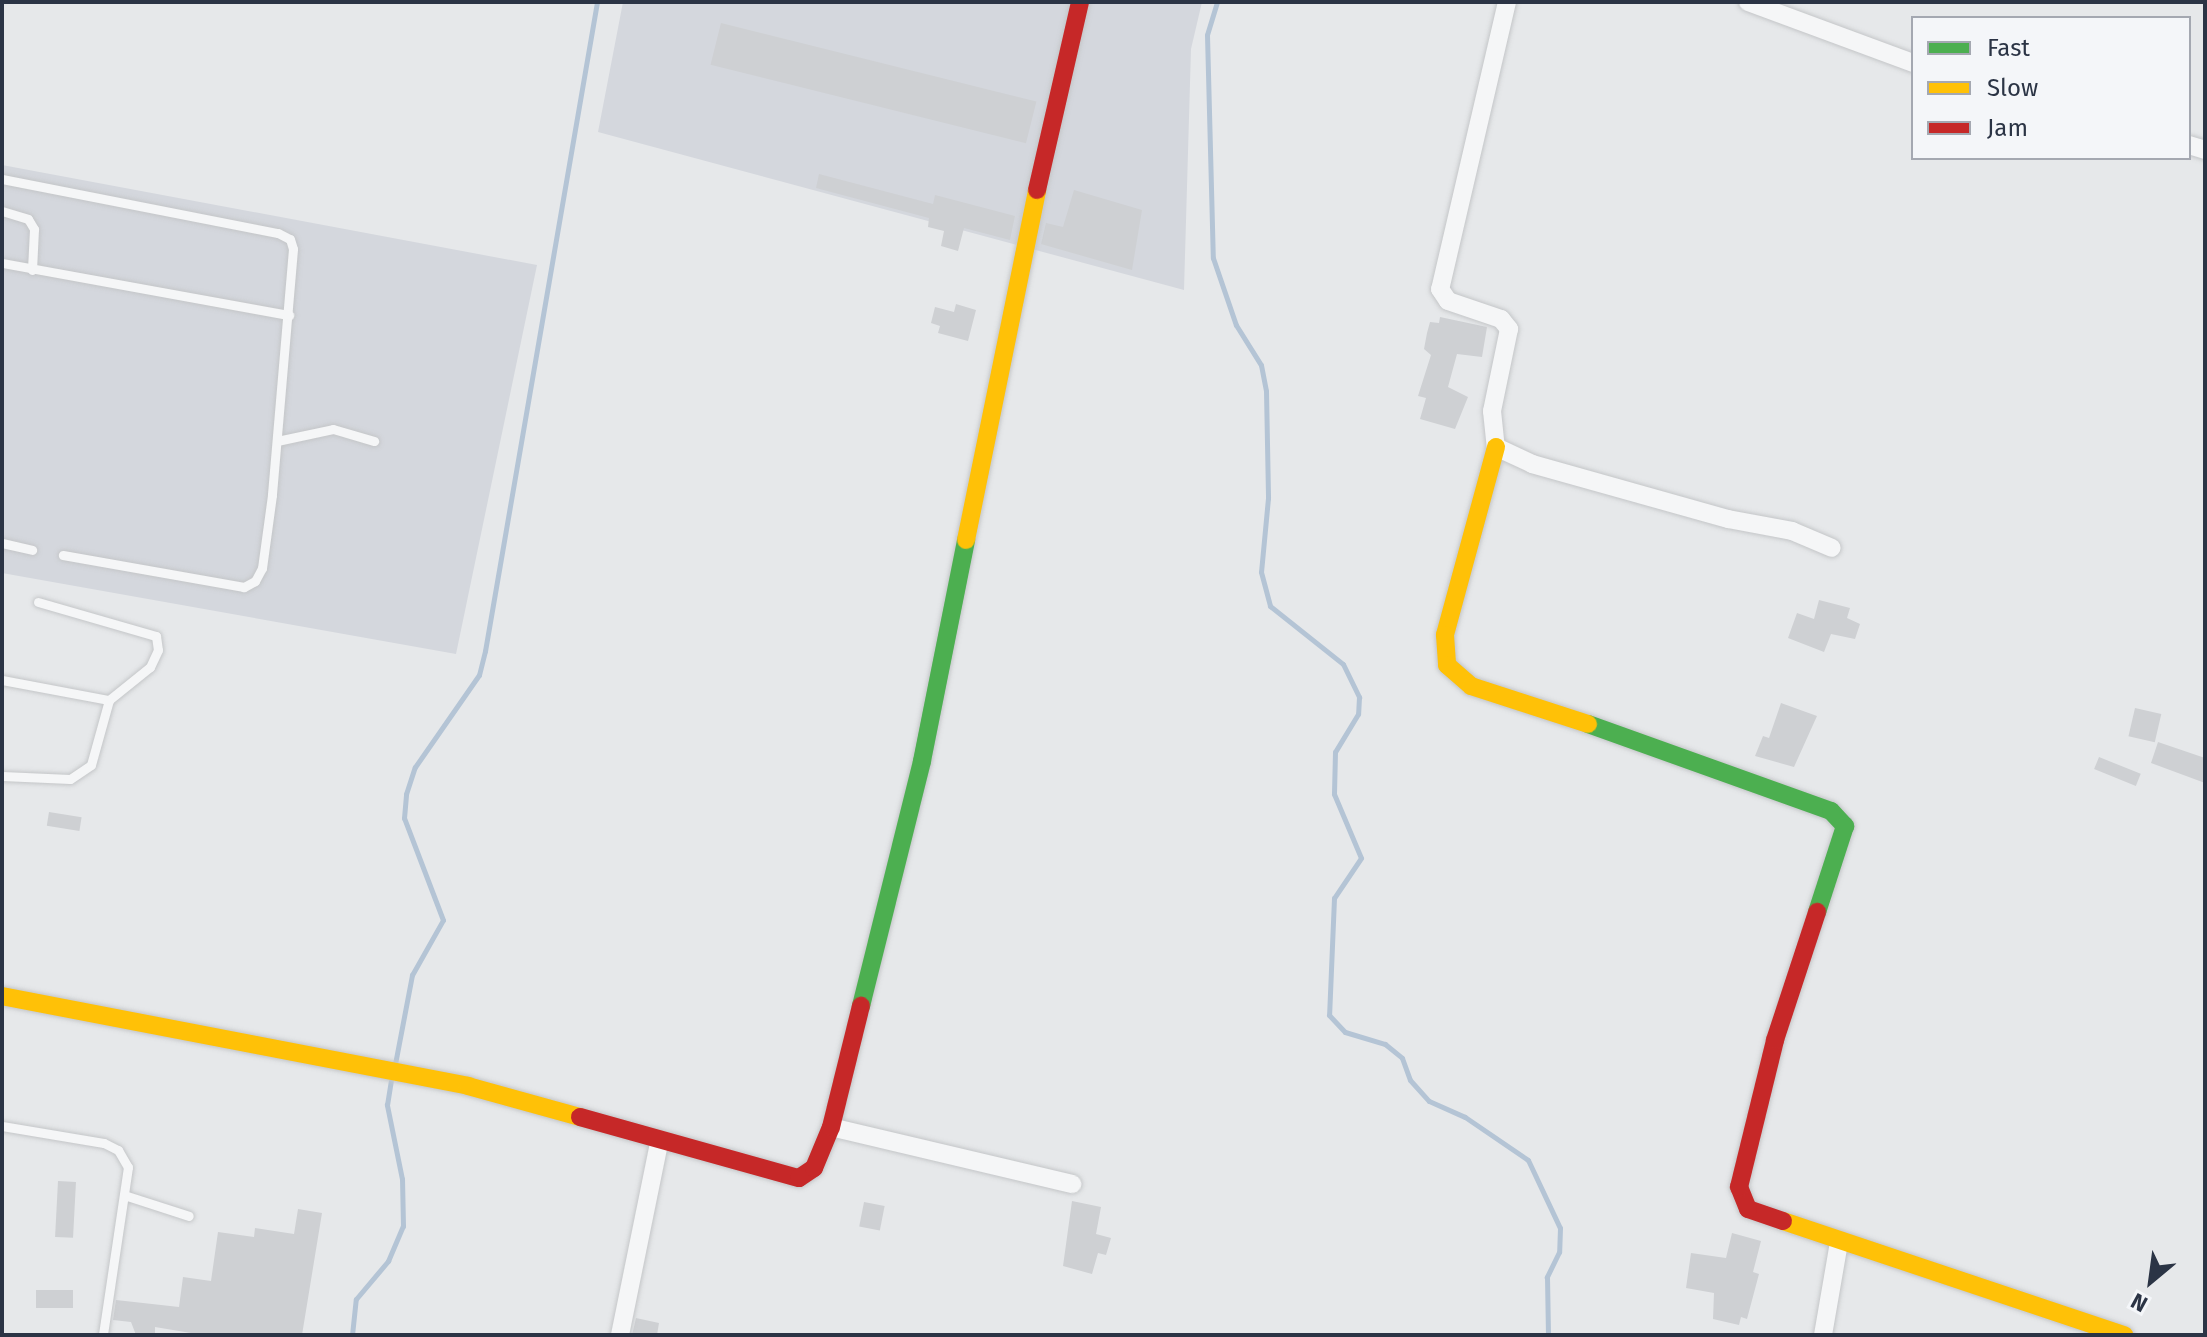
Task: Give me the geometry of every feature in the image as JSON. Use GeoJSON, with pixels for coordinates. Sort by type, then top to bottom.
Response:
{"type":"FeatureCollection","features":[{"type":"Feature","properties":{"kind":"street"},"geometry":{"type":"LineString","coordinates":[[2,996],[408,1077],[468,1086],[562,1110],[659,1143],[799,1178],[814,1168],[831,1127],[922,761],[1027,234],[1080,2]]}},
{"type":"Feature","properties":{"kind":"street"},"geometry":{"type":"LineString","coordinates":[[1507,2],[1440,279],[1448,301],[1501,319],[1509,329],[1492,411],[1496,447],[1445,635],[1447,665],[1471,686],[1678,753],[1831,811],[1845,826],[1775,1040],[1739,1187],[1748,1209],[2124,1335]]}},
{"type":"Feature","properties":{"kind":"street"},"geometry":{"type":"LineString","coordinates":[[1749,2],[1911,62]]}},
{"type":"Feature","properties":{"kind":"street"},"geometry":{"type":"LineString","coordinates":[[1496,447],[1532,464],[1728,519],[1792,531],[1832,548]]}},
{"type":"Feature","properties":{"kind":"street"},"geometry":{"type":"LineString","coordinates":[[831,1127],[1072,1184]]}},
{"type":"Feature","properties":{"kind":"street"},"geometry":{"type":"LineString","coordinates":[[620,1335],[659,1143]]}},
{"type":"Feature","properties":{"kind":"street"},"geometry":{"type":"LineString","coordinates":[[1823,1335],[1839,1242]]}},
{"type":"Feature","properties":{"kind":"lane"},"geometry":{"type":"LineString","coordinates":[[2,179],[278,233],[290,239],[293,249],[277,441],[262,568],[244,587],[63,555]]}},
{"type":"Feature","properties":{"kind":"lane"},"geometry":{"type":"LineString","coordinates":[[2,211],[28,219],[34,229],[32,270]]}},
{"type":"Feature","properties":{"kind":"lane"},"geometry":{"type":"LineString","coordinates":[[2,263],[289,315]]}},
{"type":"Feature","properties":{"kind":"lane"},"geometry":{"type":"LineString","coordinates":[[277,441],[333,429],[374,441]]}},
{"type":"Feature","properties":{"kind":"lane"},"geometry":{"type":"LineString","coordinates":[[2,543],[32,550]]}},
{"type":"Feature","properties":{"kind":"lane"},"geometry":{"type":"LineString","coordinates":[[2,776],[70,779],[91,765],[109,700],[150,667],[158,650],[156,636],[38,602]]}},
{"type":"Feature","properties":{"kind":"lane"},"geometry":{"type":"LineString","coordinates":[[2,680],[109,700]]}},
{"type":"Feature","properties":{"kind":"lane"},"geometry":{"type":"LineString","coordinates":[[2,1126],[118,1150],[128,1167],[103,1335]]}},
{"type":"Feature","properties":{"kind":"lane"},"geometry":{"type":"LineString","coordinates":[[124,1195],[189,1216]]}},
{"type":"Feature","properties":{"kind":"shaded area"},"geometry":{"type":"Polygon","coordinates":[[[623,2],[1202,2],[1191,49],[1184,290],[598,132],[623,2]]]}},
{"type":"Feature","properties":{"kind":"shaded area"},"geometry":{"type":"Polygon","coordinates":[[[2,165],[537,265],[456,654],[2,573],[2,165]]]}},
{"type":"Feature","properties":{"kind":"building"},"geometry":{"type":"Polygon","coordinates":[[[721,23],[1036,102],[1026,143],[711,65],[721,23]]]}},
{"type":"Feature","properties":{"kind":"building"},"geometry":{"type":"Polygon","coordinates":[[[819,174],[933,204],[935,195],[1015,216],[1010,240],[964,228],[958,251],[941,246],[944,231],[928,227],[929,218],[816,188],[819,174]]]}},
{"type":"Feature","properties":{"kind":"building"},"geometry":{"type":"Polygon","coordinates":[[[1074,190],[1142,210],[1132,270],[1041,244],[1046,223],[1063,227],[1074,190]]]}},
{"type":"Feature","properties":{"kind":"building"},"geometry":{"type":"Polygon","coordinates":[[[956,304],[976,310],[968,341],[938,333],[940,326],[931,323],[935,307],[954,312],[956,304]]]}},
{"type":"Feature","properties":{"kind":"building"},"geometry":{"type":"Polygon","coordinates":[[[1440,317],[1487,327],[1482,357],[1457,354],[1448,387],[1468,397],[1455,429],[1420,419],[1426,398],[1418,396],[1431,355],[1424,349],[1427,333],[1430,322],[1439,323],[1440,317]]]}},
{"type":"Feature","properties":{"kind":"building"},"geometry":{"type":"Polygon","coordinates":[[[1819,600],[1850,608],[1847,618],[1860,624],[1855,639],[1831,634],[1824,652],[1788,638],[1797,613],[1814,619],[1819,600]]]}},
{"type":"Feature","properties":{"kind":"building"},"geometry":{"type":"Polygon","coordinates":[[[1781,703],[1817,716],[1794,767],[1755,756],[1763,736],[1769,738],[1781,703]]]}},
{"type":"Feature","properties":{"kind":"building"},"geometry":{"type":"Polygon","coordinates":[[[2135,708],[2161,714],[2155,742],[2128,736],[2135,708]]]}},
{"type":"Feature","properties":{"kind":"building"},"geometry":{"type":"Polygon","coordinates":[[[2158,742],[2205,758],[2205,783],[2151,763],[2158,742]]]}},
{"type":"Feature","properties":{"kind":"building"},"geometry":{"type":"Polygon","coordinates":[[[2099,757],[2141,774],[2136,786],[2094,769],[2099,757]]]}},
{"type":"Feature","properties":{"kind":"building"},"geometry":{"type":"Polygon","coordinates":[[[49,812],[82,817],[79,831],[47,826],[49,812]]]}},
{"type":"Feature","properties":{"kind":"building"},"geometry":{"type":"Polygon","coordinates":[[[58,1181],[76,1182],[73,1238],[55,1237],[58,1181]]]}},
{"type":"Feature","properties":{"kind":"building"},"geometry":{"type":"Polygon","coordinates":[[[1072,1201],[1101,1207],[1096,1234],[1111,1238],[1106,1255],[1098,1253],[1092,1274],[1063,1266],[1072,1201]]]}},
{"type":"Feature","properties":{"kind":"building"},"geometry":{"type":"Polygon","coordinates":[[[864,1202],[885,1206],[880,1231],[859,1227],[864,1202]]]}},
{"type":"Feature","properties":{"kind":"building"},"geometry":{"type":"Polygon","coordinates":[[[298,1209],[322,1213],[302,1335],[203,1335],[155,1327],[155,1335],[136,1335],[131,1322],[113,1320],[116,1300],[179,1307],[183,1277],[211,1281],[218,1232],[254,1237],[255,1228],[294,1234],[298,1209]]]}},
{"type":"Feature","properties":{"kind":"building"},"geometry":{"type":"Polygon","coordinates":[[[1732,1233],[1761,1241],[1753,1272],[1759,1274],[1747,1319],[1741,1317],[1739,1325],[1713,1319],[1714,1293],[1686,1288],[1691,1253],[1726,1258],[1732,1233]]]}},
{"type":"Feature","properties":{"kind":"building"},"geometry":{"type":"Polygon","coordinates":[[[36,1290],[73,1290],[73,1308],[36,1308],[36,1290]]]}},
{"type":"Feature","properties":{"kind":"building"},"geometry":{"type":"Polygon","coordinates":[[[636,1318],[659,1323],[657,1335],[632,1335],[636,1318]]]}},
{"type":"Feature","properties":{"kind":"waterway"},"geometry":{"type":"LineString","coordinates":[[395,1064],[412,975],[443,920],[404,818],[406,794],[415,767],[479,675],[485,651],[597,2]]}},
{"type":"Feature","properties":{"kind":"waterway"},"geometry":{"type":"LineString","coordinates":[[1217,2],[1207,35],[1213,258],[1236,325],[1261,365],[1266,391],[1268,498],[1261,572],[1270,606],[1343,664],[1359,697],[1358,714],[1335,752],[1334,794],[1361,858],[1334,898],[1329,1015],[1345,1032],[1385,1044],[1402,1058],[1410,1080],[1429,1101],[1465,1117],[1528,1160],[1560,1228],[1559,1252],[1547,1277],[1548,1335]]}},
{"type":"Feature","properties":{"kind":"waterway"},"geometry":{"type":"LineString","coordinates":[[352,1335],[356,1299],[388,1261],[403,1226],[402,1179],[387,1105],[391,1081]]}},
{"type":"Feature","properties":{"kind":"traffic: fast"},"geometry":{"type":"LineString","coordinates":[[861,1006],[922,761],[966,540]]}},
{"type":"Feature","properties":{"kind":"traffic: fast"},"geometry":{"type":"LineString","coordinates":[[1588,724],[1831,811],[1845,826],[1817,912]]}},
{"type":"Feature","properties":{"kind":"traffic: slow"},"geometry":{"type":"LineString","coordinates":[[966,540],[1037,190]]}},
{"type":"Feature","properties":{"kind":"traffic: slow"},"geometry":{"type":"LineString","coordinates":[[1496,447],[1445,635],[1447,665],[1471,686],[1588,724]]}},
{"type":"Feature","properties":{"kind":"traffic: slow"},"geometry":{"type":"LineString","coordinates":[[2,996],[468,1086],[580,1117]]}},
{"type":"Feature","properties":{"kind":"traffic: slow"},"geometry":{"type":"LineString","coordinates":[[1783,1221],[2124,1335]]}},
{"type":"Feature","properties":{"kind":"traffic: jam"},"geometry":{"type":"LineString","coordinates":[[1037,190],[1080,2]]}},
{"type":"Feature","properties":{"kind":"traffic: jam"},"geometry":{"type":"LineString","coordinates":[[1783,1221],[1748,1209],[1739,1187],[1775,1040],[1817,912]]}},
{"type":"Feature","properties":{"kind":"traffic: jam"},"geometry":{"type":"LineString","coordinates":[[580,1117],[799,1178],[814,1168],[831,1127],[861,1006]]}}]}
